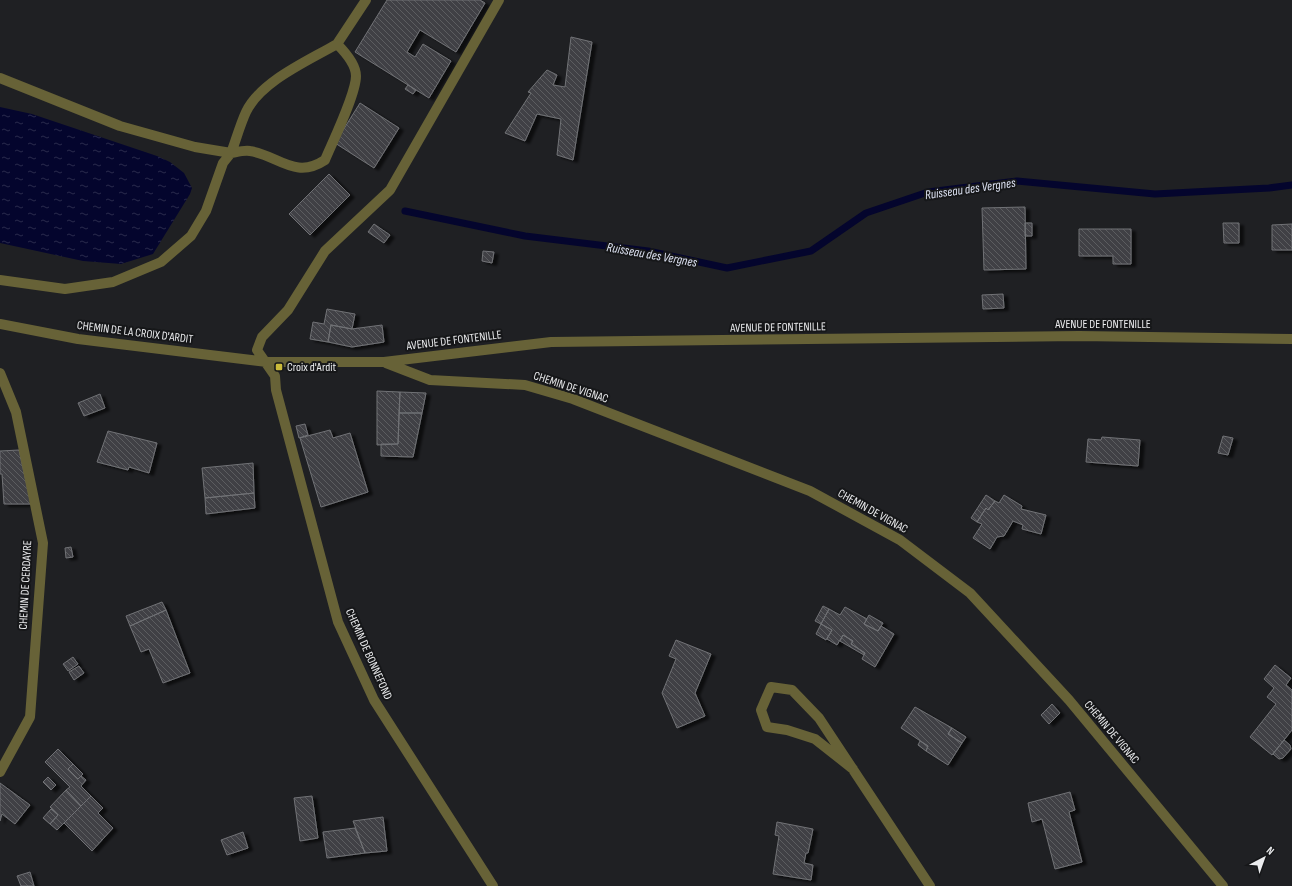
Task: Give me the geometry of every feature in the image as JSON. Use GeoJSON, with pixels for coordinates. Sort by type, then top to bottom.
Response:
{"type":"FeatureCollection","features":[{"type":"Feature","properties":{"kind":"street"},"geometry":{"type":"LineString","coordinates":[[0,280],[65,289],[113,282],[161,262],[191,236],[206,211],[223,163],[231,153],[247,111],[262,91],[286,73],[337,44],[366,0]]}},
{"type":"Feature","properties":{"kind":"street","name":"CHEMIN DE BONNEFOND"},"geometry":{"type":"LineString","coordinates":[[493,886],[374,700],[338,622],[276,390],[275,376],[267,362],[257,350],[262,337],[288,310],[325,250],[390,190],[499,0]]}},
{"type":"Feature","properties":{"kind":"street"},"geometry":{"type":"LineString","coordinates":[[0,78],[120,126],[195,147],[231,153],[249,150],[300,169],[316,166],[325,160],[350,98],[356,75],[350,58],[337,44]]}},
{"type":"Feature","properties":{"kind":"street","name":"CHEMIN DE LA CROIX D'ARDIT"},"geometry":{"type":"LineString","coordinates":[[0,324],[78,339],[267,362]]}},
{"type":"Feature","properties":{"kind":"street","name":"AVENUE DE FONTENILLE"},"geometry":{"type":"LineString","coordinates":[[267,362],[384,362],[551,342],[1079,336],[1292,339]]}},
{"type":"Feature","properties":{"kind":"street","name":"CHEMIN DE VIGNAC"},"geometry":{"type":"LineString","coordinates":[[384,362],[430,380],[525,385],[574,399],[810,491],[900,540],[970,593],[1069,700],[1223,886]]}},
{"type":"Feature","properties":{"kind":"street","name":"CHEMIN DE CERDAYRE"},"geometry":{"type":"LineString","coordinates":[[0,373],[16,412],[43,543],[30,717],[0,772]]}},
{"type":"Feature","properties":{"kind":"street"},"geometry":{"type":"LineString","coordinates":[[853,769],[815,739],[787,730],[767,727],[761,710],[771,687],[792,690],[819,718],[853,769],[930,886]]}},
{"type":"Feature","properties":{"kind":"water"},"geometry":{"type":"Polygon","coordinates":[[[0,107],[32,114],[157,156],[170,162],[184,173],[192,188],[190,194],[153,254],[121,264],[83,261],[0,243],[0,107]]]}},
{"type":"Feature","properties":{"kind":"building"},"geometry":{"type":"Polygon","coordinates":[[[387,0],[480,0],[485,3],[456,52],[420,30],[407,52],[415,57],[423,44],[451,61],[429,98],[355,52],[387,0]]]}},
{"type":"Feature","properties":{"kind":"building"},"geometry":{"type":"Polygon","coordinates":[[[571,37],[592,42],[573,160],[557,155],[561,119],[537,114],[525,141],[505,133],[531,93],[528,92],[547,70],[557,75],[553,85],[565,87],[571,37]]]}},
{"type":"Feature","properties":{"kind":"building"},"geometry":{"type":"Polygon","coordinates":[[[408,85],[416,90],[413,94],[405,89],[408,85]]]}},
{"type":"Feature","properties":{"kind":"building"},"geometry":{"type":"Polygon","coordinates":[[[360,103],[399,128],[374,168],[335,143],[360,103]]]}},
{"type":"Feature","properties":{"kind":"building"},"geometry":{"type":"Polygon","coordinates":[[[329,174],[350,195],[310,235],[289,214],[329,174]]]}},
{"type":"Feature","properties":{"kind":"building"},"geometry":{"type":"Polygon","coordinates":[[[1025,207],[1026,269],[984,270],[982,208],[1025,207]]]}},
{"type":"Feature","properties":{"kind":"building"},"geometry":{"type":"Polygon","coordinates":[[[1025,223],[1032,223],[1032,236],[1025,236],[1025,223]]]}},
{"type":"Feature","properties":{"kind":"building"},"geometry":{"type":"Polygon","coordinates":[[[1223,223],[1239,223],[1239,243],[1224,243],[1223,223]]]}},
{"type":"Feature","properties":{"kind":"building"},"geometry":{"type":"Polygon","coordinates":[[[374,224],[390,235],[384,243],[368,232],[374,224]]]}},
{"type":"Feature","properties":{"kind":"building"},"geometry":{"type":"Polygon","coordinates":[[[1292,224],[1292,250],[1272,250],[1272,225],[1292,224]]]}},
{"type":"Feature","properties":{"kind":"building"},"geometry":{"type":"Polygon","coordinates":[[[1079,229],[1131,229],[1131,264],[1113,264],[1113,256],[1079,256],[1079,229]]]}},
{"type":"Feature","properties":{"kind":"building"},"geometry":{"type":"Polygon","coordinates":[[[483,251],[494,252],[492,263],[482,261],[483,251]]]}},
{"type":"Feature","properties":{"kind":"building"},"geometry":{"type":"Polygon","coordinates":[[[1003,294],[1004,308],[983,309],[982,295],[1003,294]]]}},
{"type":"Feature","properties":{"kind":"building"},"geometry":{"type":"Polygon","coordinates":[[[327,309],[355,314],[352,329],[331,325],[328,342],[310,339],[313,322],[324,324],[327,309]]]}},
{"type":"Feature","properties":{"kind":"building"},"geometry":{"type":"Polygon","coordinates":[[[331,325],[352,329],[382,325],[384,342],[352,347],[328,342],[331,325]]]}},
{"type":"Feature","properties":{"kind":"building"},"geometry":{"type":"Polygon","coordinates":[[[377,391],[400,392],[398,444],[377,445],[377,391]]]}},
{"type":"Feature","properties":{"kind":"building"},"geometry":{"type":"Polygon","coordinates":[[[400,392],[426,393],[422,413],[399,413],[400,392]]]}},
{"type":"Feature","properties":{"kind":"building"},"geometry":{"type":"Polygon","coordinates":[[[100,394],[105,408],[84,416],[78,403],[100,394]]]}},
{"type":"Feature","properties":{"kind":"building"},"geometry":{"type":"Polygon","coordinates":[[[399,413],[422,413],[413,457],[381,456],[381,444],[398,444],[399,413]]]}},
{"type":"Feature","properties":{"kind":"building"},"geometry":{"type":"Polygon","coordinates":[[[305,424],[308,435],[299,438],[296,426],[305,424]]]}},
{"type":"Feature","properties":{"kind":"building"},"geometry":{"type":"Polygon","coordinates":[[[330,430],[333,438],[350,433],[368,492],[321,507],[300,438],[330,430]]]}},
{"type":"Feature","properties":{"kind":"building"},"geometry":{"type":"Polygon","coordinates":[[[108,431],[157,443],[149,473],[129,467],[128,470],[97,462],[108,431]]]}},
{"type":"Feature","properties":{"kind":"building"},"geometry":{"type":"Polygon","coordinates":[[[1223,436],[1233,438],[1228,455],[1218,453],[1223,436]]]}},
{"type":"Feature","properties":{"kind":"building"},"geometry":{"type":"Polygon","coordinates":[[[1102,437],[1140,440],[1138,466],[1086,462],[1088,439],[1101,440],[1102,437]]]}},
{"type":"Feature","properties":{"kind":"building"},"geometry":{"type":"Polygon","coordinates":[[[19,450],[31,504],[4,504],[2,474],[0,474],[0,451],[19,450]]]}},
{"type":"Feature","properties":{"kind":"building"},"geometry":{"type":"Polygon","coordinates":[[[253,463],[254,493],[205,498],[202,468],[253,463]]]}},
{"type":"Feature","properties":{"kind":"building"},"geometry":{"type":"Polygon","coordinates":[[[254,493],[255,508],[206,514],[205,498],[254,493]]]}},
{"type":"Feature","properties":{"kind":"building"},"geometry":{"type":"Polygon","coordinates":[[[986,495],[995,501],[988,510],[986,508],[977,522],[971,518],[986,495]]]}},
{"type":"Feature","properties":{"kind":"building"},"geometry":{"type":"Polygon","coordinates":[[[1004,495],[1022,506],[1021,509],[1046,515],[1041,534],[1022,529],[1023,525],[1013,521],[1004,536],[997,537],[990,549],[973,538],[982,524],[977,522],[986,508],[988,510],[995,501],[999,503],[1004,495]]]}},
{"type":"Feature","properties":{"kind":"building"},"geometry":{"type":"Polygon","coordinates":[[[71,547],[73,557],[66,558],[65,548],[71,547]]]}},
{"type":"Feature","properties":{"kind":"building"},"geometry":{"type":"Polygon","coordinates":[[[162,602],[166,610],[130,626],[126,616],[162,602]]]}},
{"type":"Feature","properties":{"kind":"building"},"geometry":{"type":"Polygon","coordinates":[[[823,606],[829,609],[821,624],[815,621],[823,606]]]}},
{"type":"Feature","properties":{"kind":"building"},"geometry":{"type":"Polygon","coordinates":[[[845,607],[867,619],[864,624],[878,631],[881,626],[894,634],[875,667],[862,659],[865,653],[851,644],[853,641],[843,635],[837,645],[827,639],[832,630],[821,624],[829,609],[840,615],[845,607]]]}},
{"type":"Feature","properties":{"kind":"building"},"geometry":{"type":"Polygon","coordinates":[[[166,610],[190,673],[163,683],[149,649],[141,652],[130,626],[166,610]]]}},
{"type":"Feature","properties":{"kind":"building"},"geometry":{"type":"Polygon","coordinates":[[[869,615],[883,623],[878,631],[864,624],[869,615]]]}},
{"type":"Feature","properties":{"kind":"building"},"geometry":{"type":"Polygon","coordinates":[[[821,624],[832,630],[826,640],[816,634],[821,624]]]}},
{"type":"Feature","properties":{"kind":"building"},"geometry":{"type":"Polygon","coordinates":[[[843,635],[853,641],[851,644],[865,653],[864,655],[840,641],[843,635]]]}},
{"type":"Feature","properties":{"kind":"building"},"geometry":{"type":"Polygon","coordinates":[[[676,640],[711,654],[695,693],[705,716],[677,728],[662,693],[676,659],[669,656],[676,640]]]}},
{"type":"Feature","properties":{"kind":"building"},"geometry":{"type":"Polygon","coordinates":[[[73,657],[78,664],[68,671],[63,664],[73,657]]]}},
{"type":"Feature","properties":{"kind":"building"},"geometry":{"type":"Polygon","coordinates":[[[1275,665],[1291,678],[1286,685],[1292,690],[1292,730],[1272,755],[1250,737],[1276,704],[1267,697],[1274,688],[1264,679],[1275,665]]]}},
{"type":"Feature","properties":{"kind":"building"},"geometry":{"type":"Polygon","coordinates":[[[79,666],[84,673],[74,680],[69,672],[79,666]]]}},
{"type":"Feature","properties":{"kind":"building"},"geometry":{"type":"Polygon","coordinates":[[[1052,704],[1060,713],[1049,724],[1041,715],[1052,704]]]}},
{"type":"Feature","properties":{"kind":"building"},"geometry":{"type":"Polygon","coordinates":[[[915,707],[952,728],[948,734],[962,743],[948,765],[926,751],[928,746],[901,728],[915,707]]]}},
{"type":"Feature","properties":{"kind":"building"},"geometry":{"type":"Polygon","coordinates":[[[952,728],[966,737],[962,743],[948,734],[952,728]]]}},
{"type":"Feature","properties":{"kind":"building"},"geometry":{"type":"Polygon","coordinates":[[[1284,740],[1290,745],[1291,749],[1283,758],[1279,759],[1273,754],[1284,740]]]}},
{"type":"Feature","properties":{"kind":"building"},"geometry":{"type":"Polygon","coordinates":[[[920,741],[928,746],[926,751],[918,745],[920,741]]]}},
{"type":"Feature","properties":{"kind":"building"},"geometry":{"type":"Polygon","coordinates":[[[58,749],[73,764],[68,769],[78,779],[81,776],[86,780],[81,786],[91,796],[81,806],[66,790],[70,787],[45,762],[58,749]]]}},
{"type":"Feature","properties":{"kind":"building"},"geometry":{"type":"Polygon","coordinates":[[[73,764],[83,774],[78,779],[68,769],[73,764]]]}},
{"type":"Feature","properties":{"kind":"building"},"geometry":{"type":"Polygon","coordinates":[[[48,777],[56,785],[51,790],[43,782],[48,777]]]}},
{"type":"Feature","properties":{"kind":"building"},"geometry":{"type":"Polygon","coordinates":[[[0,783],[30,805],[15,824],[2,814],[0,821],[0,783]]]}},
{"type":"Feature","properties":{"kind":"building"},"geometry":{"type":"Polygon","coordinates":[[[66,790],[81,806],[57,830],[50,824],[58,815],[50,807],[66,790]]]}},
{"type":"Feature","properties":{"kind":"building"},"geometry":{"type":"Polygon","coordinates":[[[1070,792],[1075,810],[1069,812],[1082,862],[1055,869],[1042,819],[1032,822],[1028,803],[1070,792]]]}},
{"type":"Feature","properties":{"kind":"building"},"geometry":{"type":"Polygon","coordinates":[[[91,796],[103,808],[98,813],[113,828],[92,851],[64,823],[91,796]]]}},
{"type":"Feature","properties":{"kind":"building"},"geometry":{"type":"Polygon","coordinates":[[[312,796],[318,838],[300,841],[294,798],[312,796]]]}},
{"type":"Feature","properties":{"kind":"building"},"geometry":{"type":"Polygon","coordinates":[[[51,809],[58,815],[50,824],[43,818],[51,809]]]}},
{"type":"Feature","properties":{"kind":"building"},"geometry":{"type":"Polygon","coordinates":[[[383,817],[387,851],[365,853],[353,821],[383,817]]]}},
{"type":"Feature","properties":{"kind":"building"},"geometry":{"type":"Polygon","coordinates":[[[777,822],[813,829],[808,853],[806,853],[804,863],[813,865],[811,880],[773,874],[779,836],[775,835],[777,822]]]}},
{"type":"Feature","properties":{"kind":"building"},"geometry":{"type":"Polygon","coordinates":[[[355,828],[365,853],[327,858],[323,832],[355,828]]]}},
{"type":"Feature","properties":{"kind":"building"},"geometry":{"type":"Polygon","coordinates":[[[243,832],[248,848],[227,855],[221,840],[243,832]]]}},
{"type":"Feature","properties":{"kind":"building"},"geometry":{"type":"Polygon","coordinates":[[[30,872],[34,886],[21,886],[17,876],[30,872]]]}},
{"type":"Feature","properties":{"kind":"waterway","name":"Ruisseau des Vergnes"},"geometry":{"type":"LineString","coordinates":[[405,211],[525,236],[648,251],[727,268],[811,251],[866,213],[928,192],[1017,181],[1155,194],[1269,188],[1292,185]]}},
{"type":"Feature","properties":{"kind":"place","name":"Croix d'Ardit"},"geometry":{"type":"Point","coordinates":[279,367]}}]}
